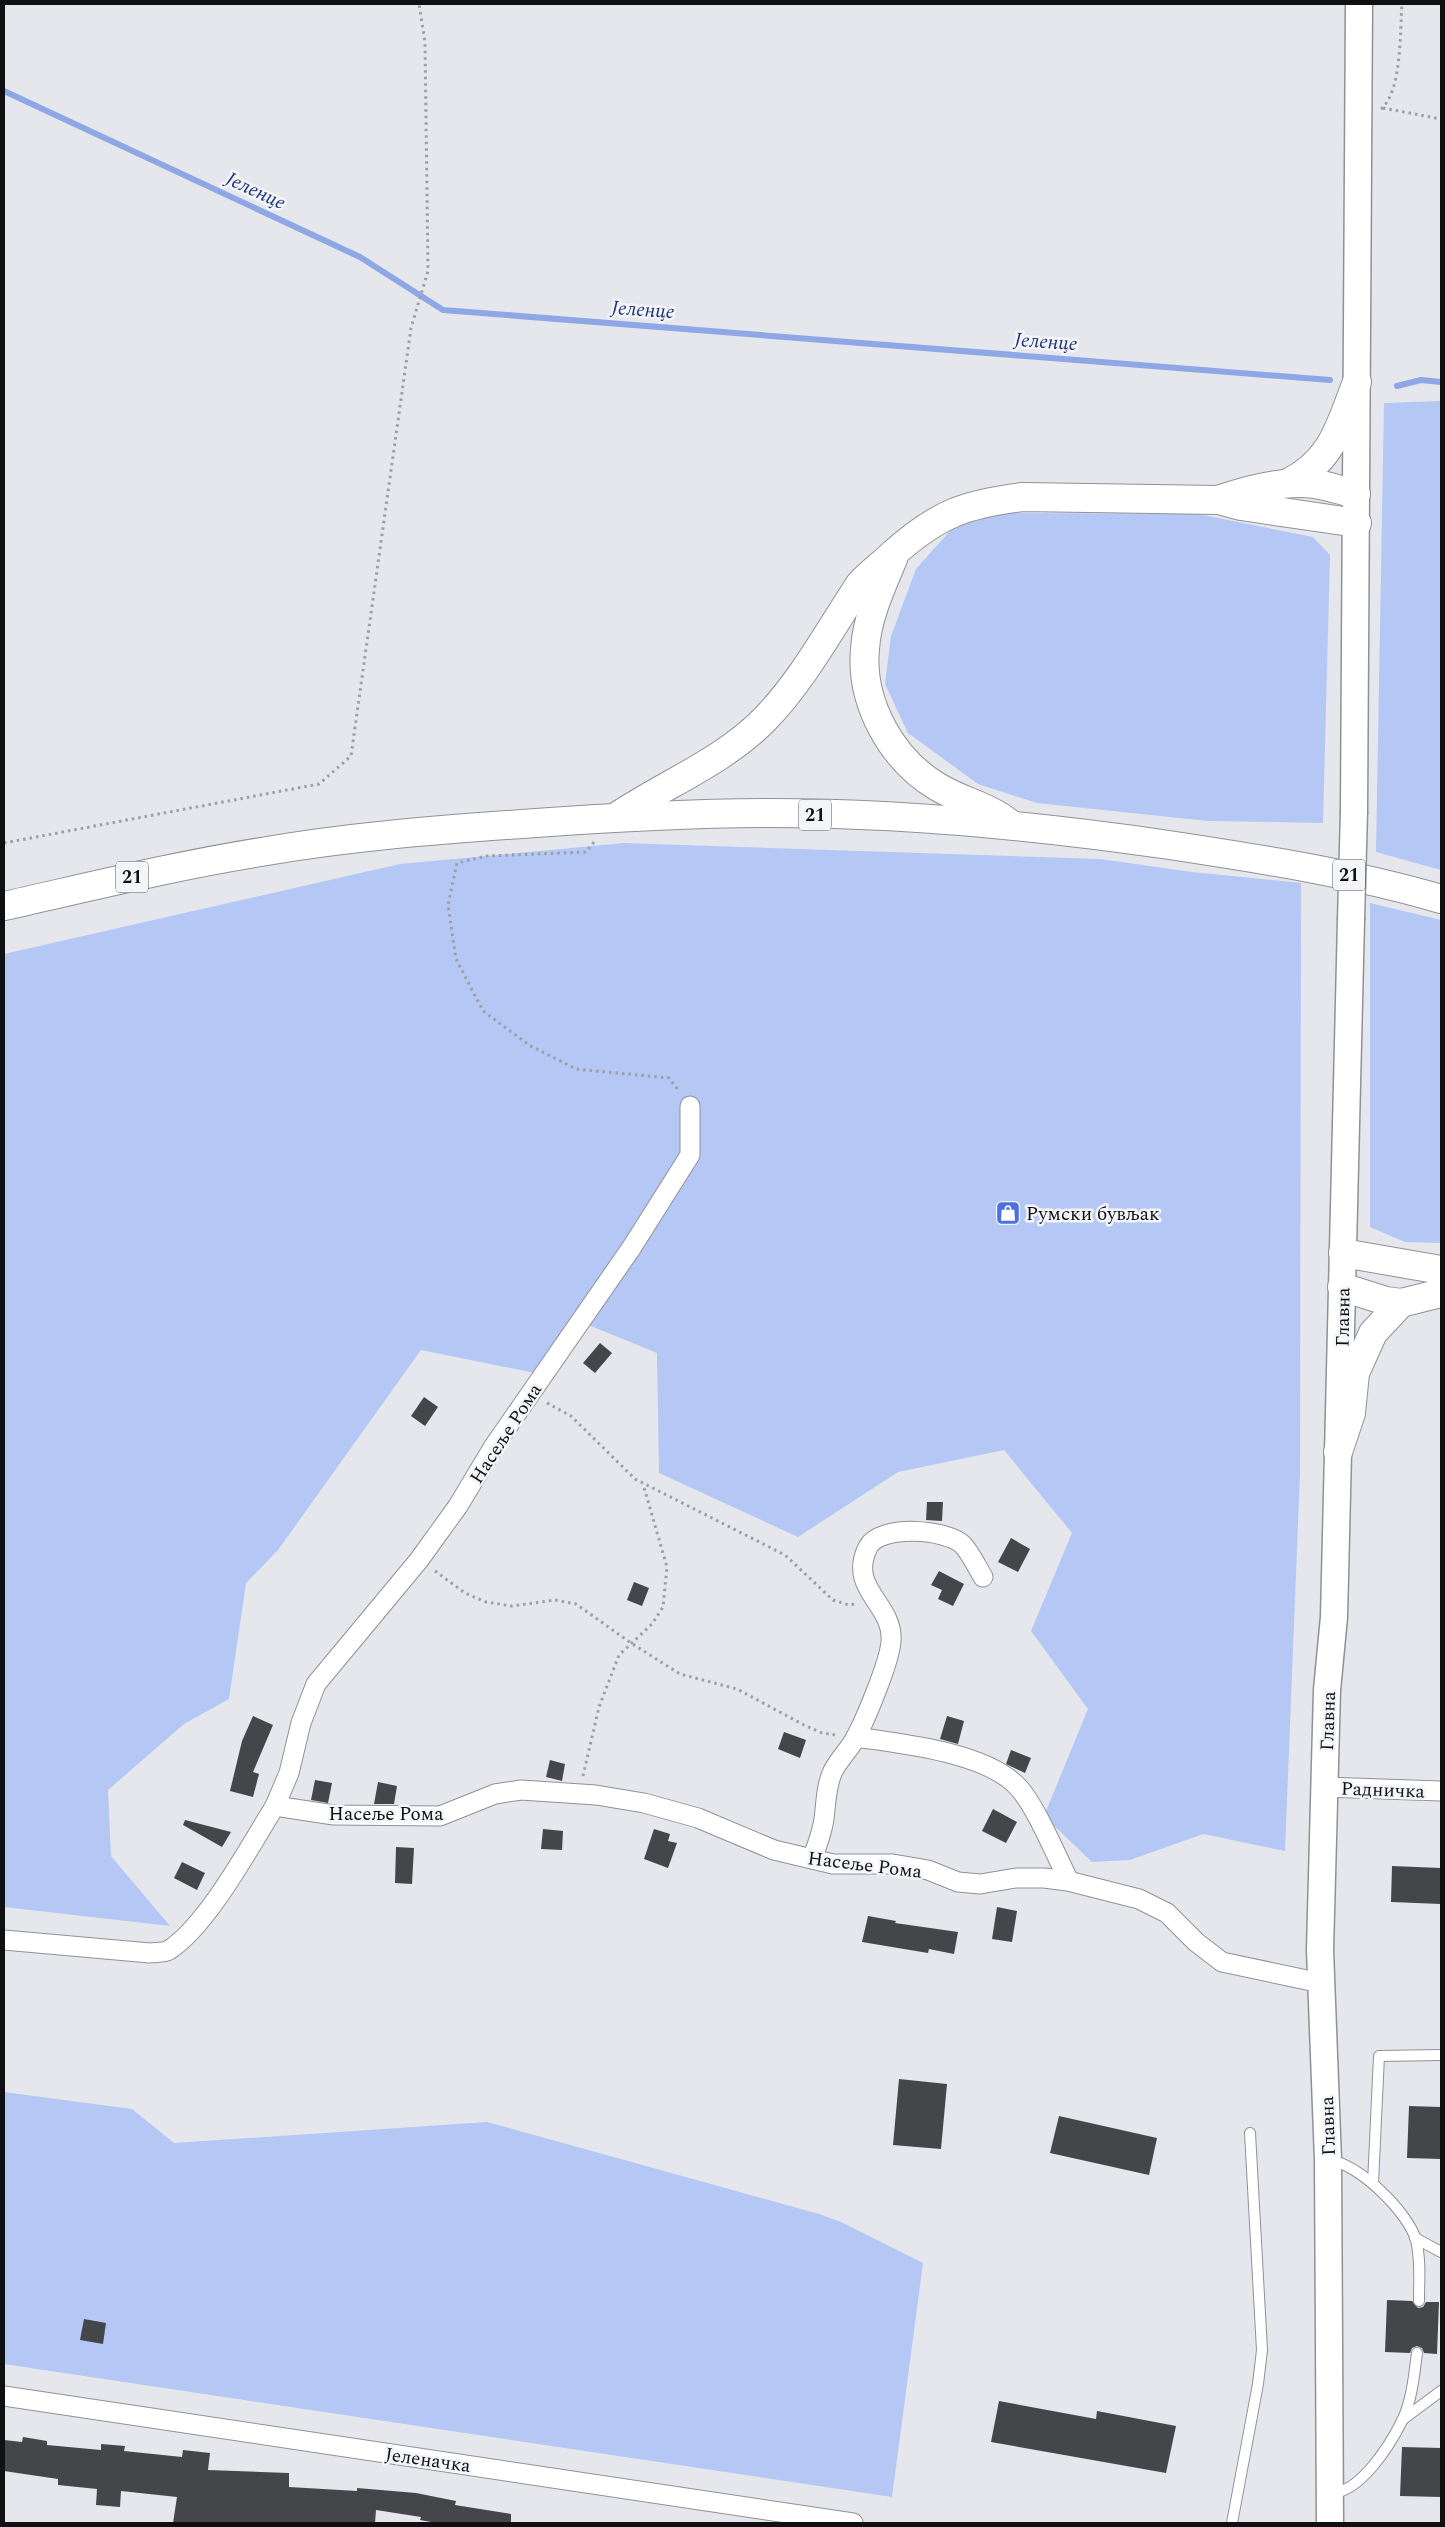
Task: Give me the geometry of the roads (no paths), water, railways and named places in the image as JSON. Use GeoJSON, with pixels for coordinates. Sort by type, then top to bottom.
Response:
{"type":"FeatureCollection","features":[{"type":"Feature","properties":{"kind":"main road","name":"Главна"},"geometry":{"type":"LineString","coordinates":[[1330,2523],[1328,2160],[1321,1983],[1327,1690],[1334,1617],[1354,811],[1359,4]]}},
{"type":"Feature","properties":{"kind":"main road"},"geometry":{"type":"LineString","coordinates":[[1288,484],[1307,474],[1323,457],[1338,430],[1357,382]]}},
{"type":"Feature","properties":{"kind":"main road"},"geometry":{"type":"LineString","coordinates":[[1219,500],[1242,492],[1288,484],[1315,484],[1356,494]]}},
{"type":"Feature","properties":{"kind":"main road"},"geometry":{"type":"LineString","coordinates":[[616,817],[647,796],[713,759],[766,718],[792,686],[860,584],[878,565],[919,531],[961,509],[996,500],[1056,496],[1219,500],[1241,506],[1357,523]]}},
{"type":"Feature","properties":{"kind":"main road"},"geometry":{"type":"LineString","coordinates":[[895,552],[876,596],[864,650],[866,680],[874,710],[896,748],[926,780],[939,788],[992,812],[1013,826]]}},
{"type":"Feature","properties":{"kind":"main road","name":"21"},"geometry":{"type":"LineString","coordinates":[[4,906],[138,875],[261,851],[434,830],[616,817],[771,813],[1013,826],[1082,833],[1308,867],[1389,884],[1441,899]]}},
{"type":"Feature","properties":{"kind":"main road"},"geometry":{"type":"LineString","coordinates":[[1343,1253],[1441,1270]]}},
{"type":"Feature","properties":{"kind":"main road"},"geometry":{"type":"LineString","coordinates":[[1342,1287],[1386,1301],[1401,1303],[1441,1293]]}},
{"type":"Feature","properties":{"kind":"main road"},"geometry":{"type":"LineString","coordinates":[[1338,1452],[1351,1414],[1356,1372],[1363,1353],[1380,1324],[1401,1303]]}},
{"type":"Feature","properties":{"kind":"street","name":"Насеље Рома"},"geometry":{"type":"LineString","coordinates":[[4,1940],[150,1953],[168,1951],[185,1936],[214,1902],[275,1806],[289,1773],[301,1723],[316,1684],[419,1560],[530,1394],[632,1247],[690,1154],[690,1106]]}},
{"type":"Feature","properties":{"kind":"street"},"geometry":{"type":"LineString","coordinates":[[812,1859],[822,1829],[832,1772],[856,1737],[887,1662],[892,1641],[890,1623],[875,1601],[863,1575],[862,1562],[869,1545],[879,1538],[894,1532],[912,1531],[948,1536],[963,1545],[983,1577]]}},
{"type":"Feature","properties":{"kind":"street"},"geometry":{"type":"LineString","coordinates":[[856,1737],[923,1747],[983,1764],[1006,1777],[1018,1787],[1028,1800],[1069,1881]]}},
{"type":"Feature","properties":{"kind":"street","name":"Радничка"},"geometry":{"type":"LineString","coordinates":[[1324,1787],[1441,1791]]}},
{"type":"Feature","properties":{"kind":"street","name":"Насеље Рома"},"geometry":{"type":"LineString","coordinates":[[275,1806],[334,1815],[440,1816],[495,1794],[521,1790],[579,1794],[644,1804],[698,1818],[774,1850],[832,1864],[893,1864],[928,1870],[958,1882],[980,1884],[1016,1878],[1044,1878],[1069,1881],[1139,1899],[1167,1913],[1196,1942],[1222,1962],[1321,1983]]}},
{"type":"Feature","properties":{"kind":"street","name":"Јеленачка"},"geometry":{"type":"LineString","coordinates":[[4,2396],[853,2523]]}},
{"type":"Feature","properties":{"kind":"lane"},"geometry":{"type":"LineString","coordinates":[[1374,2183],[1379,2056],[1441,2055]]}},
{"type":"Feature","properties":{"kind":"lane"},"geometry":{"type":"LineString","coordinates":[[1232,2523],[1258,2384],[1262,2350],[1250,2133]]}},
{"type":"Feature","properties":{"kind":"lane"},"geometry":{"type":"LineString","coordinates":[[1328,2160],[1340,2162],[1374,2183],[1400,2214],[1415,2238],[1420,2260],[1419,2301]]}},
{"type":"Feature","properties":{"kind":"lane"},"geometry":{"type":"LineString","coordinates":[[1415,2238],[1441,2252]]}},
{"type":"Feature","properties":{"kind":"lane"},"geometry":{"type":"LineString","coordinates":[[1330,2493],[1348,2490],[1380,2456],[1402,2420],[1412,2390],[1417,2353]]}},
{"type":"Feature","properties":{"kind":"lane"},"geometry":{"type":"LineString","coordinates":[[1402,2420],[1441,2391]]}},
{"type":"Feature","properties":{"kind":"waterway","name":"Јеленце"},"geometry":{"type":"LineString","coordinates":[[4,91],[360,257],[443,310],[1330,380]]}},
{"type":"Feature","properties":{"kind":"waterway","name":"Јеленце"},"geometry":{"type":"LineString","coordinates":[[1397,386],[1421,380],[1441,382]]}},
{"type":"Feature","properties":{"kind":"place","name":"Румски бувљак"},"geometry":{"type":"Point","coordinates":[1008,1213]}}]}
